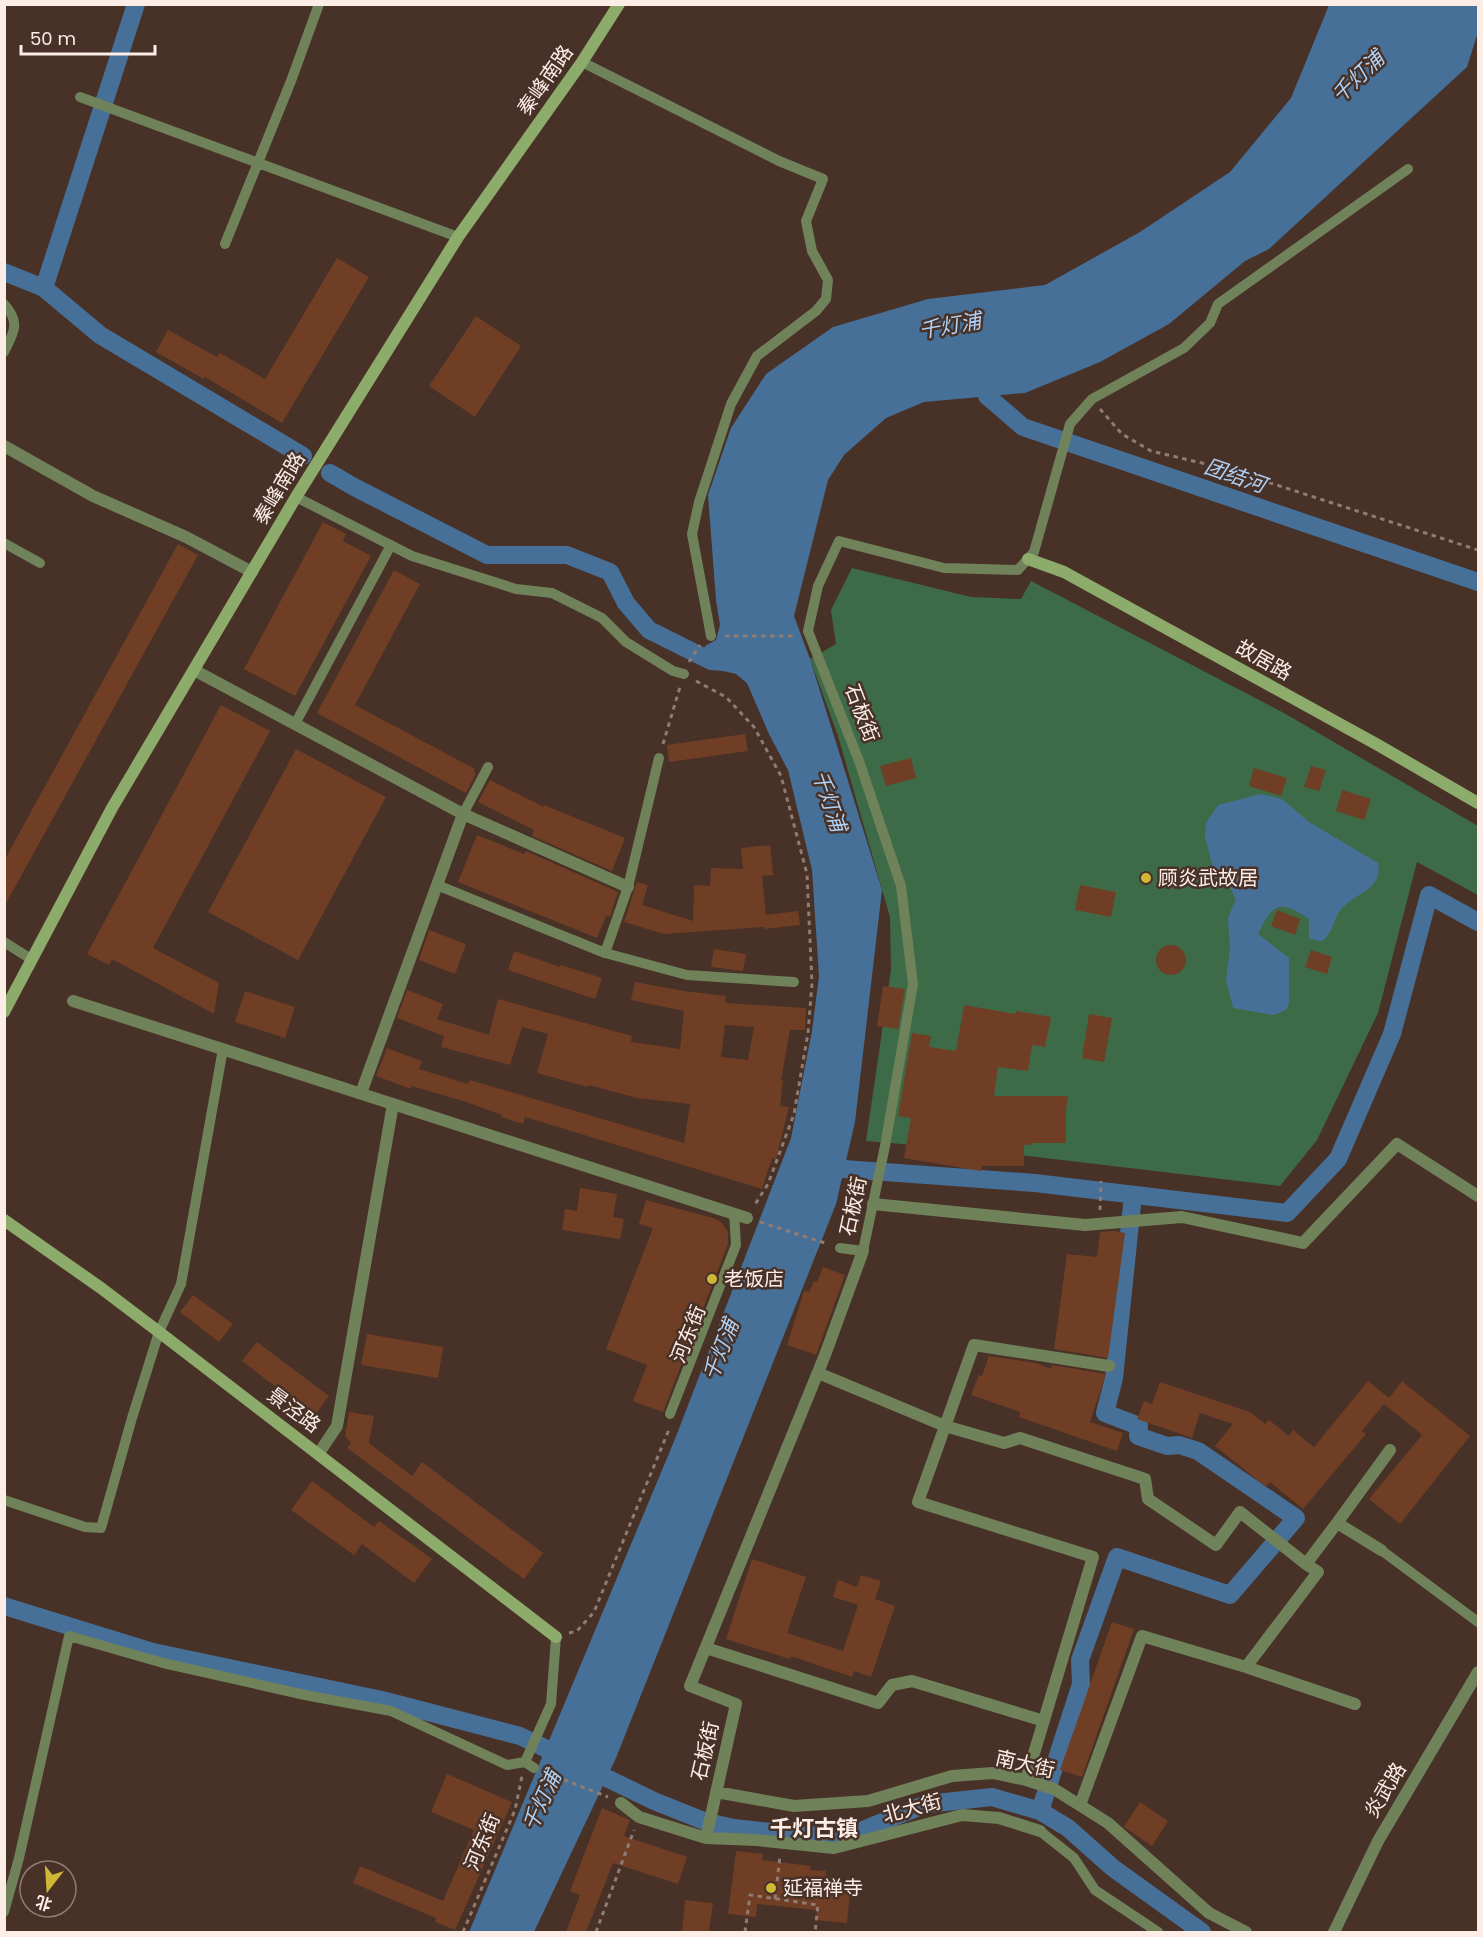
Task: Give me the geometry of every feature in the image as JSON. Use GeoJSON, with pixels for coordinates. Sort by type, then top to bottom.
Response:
{"type":"FeatureCollection","features":[{"type":"Feature","properties":{"kind":"street","name":"秦峰南路"},"geometry":{"type":"LineString","coordinates":[[4,1012],[112,808],[296,497],[458,237],[582,62],[618,4]]}},
{"type":"Feature","properties":{"kind":"street"},"geometry":{"type":"LineString","coordinates":[[4,446],[93,496],[186,537],[252,572]]}},
{"type":"Feature","properties":{"kind":"street","name":"故居路"},"geometry":{"type":"LineString","coordinates":[[1028,558],[1064,572],[1479,803]]}},
{"type":"Feature","properties":{"kind":"street"},"geometry":{"type":"LineString","coordinates":[[194,670],[463,814],[628,887]]}},
{"type":"Feature","properties":{"kind":"street"},"geometry":{"type":"LineString","coordinates":[[361,1094],[463,814]]}},
{"type":"Feature","properties":{"kind":"street"},"geometry":{"type":"LineString","coordinates":[[73,1000],[747,1218]]}},
{"type":"Feature","properties":{"kind":"street"},"geometry":{"type":"LineString","coordinates":[[319,1453],[337,1426],[393,1104]]}},
{"type":"Feature","properties":{"kind":"street"},"geometry":{"type":"LineString","coordinates":[[873,1204],[1085,1225],[1182,1217],[1303,1244],[1397,1144],[1479,1196]]}},
{"type":"Feature","properties":{"kind":"street","name":"景泾路"},"geometry":{"type":"LineString","coordinates":[[4,1220],[101,1288],[556,1637]]}},
{"type":"Feature","properties":{"kind":"street","name":"石板街"},"geometry":{"type":"LineString","coordinates":[[706,1838],[736,1704],[690,1686],[818,1373],[863,1251]]}},
{"type":"Feature","properties":{"kind":"street"},"geometry":{"type":"LineString","coordinates":[[1026,1780],[1093,1557],[918,1502],[974,1345],[1108,1366]]}},
{"type":"Feature","properties":{"kind":"street"},"geometry":{"type":"LineString","coordinates":[[818,1373],[945,1426],[1004,1443],[1020,1438],[1145,1479],[1148,1499],[1216,1545],[1240,1512],[1318,1572],[1246,1667]]}},
{"type":"Feature","properties":{"kind":"street"},"geometry":{"type":"LineString","coordinates":[[1306,1564],[1390,1450]]}},
{"type":"Feature","properties":{"kind":"street"},"geometry":{"type":"LineString","coordinates":[[1337,1523],[1381,1550]]}},
{"type":"Feature","properties":{"kind":"street"},"geometry":{"type":"LineString","coordinates":[[1080,1805],[1142,1636],[1246,1667],[1355,1704]]}},
{"type":"Feature","properties":{"kind":"street"},"geometry":{"type":"LineString","coordinates":[[706,1648],[879,1703],[892,1685],[912,1681],[1044,1721]]}},
{"type":"Feature","properties":{"kind":"street","name":"炎武路"},"geometry":{"type":"LineString","coordinates":[[1334,1932],[1378,1841],[1479,1672]]}},
{"type":"Feature","properties":{"kind":"street","name":"南大街"},"geometry":{"type":"LineString","coordinates":[[716,1792],[794,1806],[868,1801],[952,1776],[993,1773],[1026,1780],[1054,1789],[1108,1823],[1209,1913],[1246,1932]]}},
{"type":"Feature","properties":{"kind":"street","name":"北大街"},"geometry":{"type":"LineString","coordinates":[[621,1803],[639,1817],[706,1838],[834,1848],[962,1815],[999,1818],[1040,1831]]}},
{"type":"Feature","properties":{"kind":"lane"},"geometry":{"type":"LineString","coordinates":[[225,244],[319,4]]}},
{"type":"Feature","properties":{"kind":"lane"},"geometry":{"type":"LineString","coordinates":[[582,62],[778,162],[823,180],[806,220],[812,251],[828,280],[826,299],[800,324],[757,356],[731,404],[699,502],[692,534],[714,636]]}},
{"type":"Feature","properties":{"kind":"lane"},"geometry":{"type":"LineString","coordinates":[[80,97],[458,237]]}},
{"type":"Feature","properties":{"kind":"lane"},"geometry":{"type":"LineString","coordinates":[[807,636],[818,586],[838,541],[944,568],[1018,570],[1034,552],[1070,424],[1092,399],[1184,348],[1210,323],[1218,304],[1408,169]]}},
{"type":"Feature","properties":{"kind":"lane"},"geometry":{"type":"LineString","coordinates":[[4,304],[12,313],[15,332],[4,352]]}},
{"type":"Feature","properties":{"kind":"lane"},"geometry":{"type":"LineString","coordinates":[[296,497],[412,556],[516,589],[552,593],[602,618],[626,642],[673,671],[685,671]]}},
{"type":"Feature","properties":{"kind":"lane"},"geometry":{"type":"LineString","coordinates":[[4,543],[40,563]]}},
{"type":"Feature","properties":{"kind":"lane"},"geometry":{"type":"LineString","coordinates":[[295,724],[390,545]]}},
{"type":"Feature","properties":{"kind":"lane","name":"石板街"},"geometry":{"type":"LineString","coordinates":[[807,636],[815,647],[859,761],[901,886],[913,984],[883,1159],[863,1251]]}},
{"type":"Feature","properties":{"kind":"lane"},"geometry":{"type":"LineString","coordinates":[[605,953],[628,887],[659,758]]}},
{"type":"Feature","properties":{"kind":"lane"},"geometry":{"type":"LineString","coordinates":[[463,814],[488,767]]}},
{"type":"Feature","properties":{"kind":"lane"},"geometry":{"type":"LineString","coordinates":[[437,885],[605,953],[687,975],[794,982]]}},
{"type":"Feature","properties":{"kind":"lane"},"geometry":{"type":"LineString","coordinates":[[4,942],[31,959]]}},
{"type":"Feature","properties":{"kind":"lane"},"geometry":{"type":"LineString","coordinates":[[4,1500],[85,1527],[101,1528],[159,1332],[182,1284],[223,1049]]}},
{"type":"Feature","properties":{"kind":"lane","name":"河东街"},"geometry":{"type":"LineString","coordinates":[[671,1416],[736,1245],[734,1213]]}},
{"type":"Feature","properties":{"kind":"lane"},"geometry":{"type":"LineString","coordinates":[[840,1248],[863,1251]]}},
{"type":"Feature","properties":{"kind":"lane"},"geometry":{"type":"LineString","coordinates":[[1381,1550],[1479,1622]]}},
{"type":"Feature","properties":{"kind":"lane"},"geometry":{"type":"LineString","coordinates":[[4,1911],[19,1858],[69,1636],[163,1664],[391,1711],[507,1765],[530,1761],[551,1704],[556,1637]]}},
{"type":"Feature","properties":{"kind":"lane","name":"北大街"},"geometry":{"type":"LineString","coordinates":[[1040,1831],[1074,1858],[1095,1890],[1158,1932]]}},
{"type":"Feature","properties":{"kind":"path"},"geometry":{"type":"LineString","coordinates":[[1092,399],[1122,434],[1151,451],[1227,469],[1479,550]]}},
{"type":"Feature","properties":{"kind":"path"},"geometry":{"type":"LineString","coordinates":[[714,636],[807,636]]}},
{"type":"Feature","properties":{"kind":"path"},"geometry":{"type":"LineString","coordinates":[[659,758],[685,671],[698,646]]}},
{"type":"Feature","properties":{"kind":"path"},"geometry":{"type":"LineString","coordinates":[[685,671],[726,697],[754,727],[781,776],[807,874],[812,984],[794,1114],[768,1184],[747,1218],[840,1248]]}},
{"type":"Feature","properties":{"kind":"path"},"geometry":{"type":"LineString","coordinates":[[1100,1213],[1101,1181]]}},
{"type":"Feature","properties":{"kind":"path"},"geometry":{"type":"LineString","coordinates":[[556,1637],[578,1631],[594,1612],[671,1416]]}},
{"type":"Feature","properties":{"kind":"path"},"geometry":{"type":"LineString","coordinates":[[530,1761],[621,1803]]}},
{"type":"Feature","properties":{"kind":"path","name":"河东街"},"geometry":{"type":"LineString","coordinates":[[463,1932],[515,1810],[530,1761]]}},
{"type":"Feature","properties":{"kind":"path"},"geometry":{"type":"LineString","coordinates":[[596,1932],[639,1817]]}},
{"type":"Feature","properties":{"kind":"path"},"geometry":{"type":"LineString","coordinates":[[775,1899],[782,1843]]}},
{"type":"Feature","properties":{"kind":"path"},"geometry":{"type":"LineString","coordinates":[[745,1932],[750,1895],[818,1905],[814,1932]]}},
{"type":"Feature","properties":{"kind":"green space","name":"顾炎武故居"},"geometry":{"type":"Polygon","coordinates":[[[852,568],[971,597],[1021,599],[1031,581],[1284,713],[1478,826],[1478,895],[1417,862],[1378,1013],[1317,1140],[1280,1186],[987,1151],[866,1141],[891,970],[890,917],[838,736],[810,659],[836,644],[831,610],[852,568]]]}},
{"type":"Feature","properties":{"kind":"water","name":"千灯浦"},"geometry":{"type":"Polygon","coordinates":[[[1329,5],[1478,5],[1478,32],[1467,67],[1269,249],[1245,261],[1169,324],[1100,362],[1025,393],[924,402],[886,418],[844,455],[828,480],[794,616],[810,659],[882,890],[855,1122],[836,1204],[616,1758],[534,1932],[469,1932],[675,1439],[791,1138],[812,1031],[819,976],[812,870],[788,770],[769,734],[747,683],[736,674],[710,668],[702,655],[705,646],[716,640],[720,625],[708,495],[731,428],[766,374],[833,327],[928,299],[1045,285],[1140,232],[1230,172],[1291,98],[1329,5]]]}},
{"type":"Feature","properties":{"kind":"water"},"geometry":{"type":"Polygon","coordinates":[[[1261,794],[1282,799],[1309,822],[1378,863],[1379,872],[1371,886],[1339,912],[1328,935],[1322,941],[1309,939],[1309,919],[1291,909],[1278,907],[1268,915],[1258,934],[1289,958],[1289,1003],[1286,1010],[1274,1015],[1233,1008],[1226,979],[1230,949],[1228,918],[1236,899],[1229,886],[1214,872],[1205,837],[1206,823],[1218,805],[1261,794]]]}},
{"type":"Feature","properties":{"kind":"building"},"geometry":{"type":"Polygon","coordinates":[[[337,258],[369,277],[282,423],[205,377],[204,379],[156,352],[168,330],[217,357],[220,353],[265,379],[337,258]]]}},
{"type":"Feature","properties":{"kind":"building"},"geometry":{"type":"Polygon","coordinates":[[[476,316],[521,346],[475,417],[429,386],[476,316]]]}},
{"type":"Feature","properties":{"kind":"building"},"geometry":{"type":"Polygon","coordinates":[[[323,522],[346,534],[343,541],[371,556],[295,696],[244,669],[323,522]]]}},
{"type":"Feature","properties":{"kind":"building"},"geometry":{"type":"Polygon","coordinates":[[[178,544],[198,555],[4,907],[4,861],[178,544]]]}},
{"type":"Feature","properties":{"kind":"building"},"geometry":{"type":"Polygon","coordinates":[[[394,570],[420,584],[355,705],[475,769],[473,772],[476,773],[466,793],[317,713],[394,570]]]}},
{"type":"Feature","properties":{"kind":"building"},"geometry":{"type":"Polygon","coordinates":[[[221,705],[270,731],[153,948],[219,983],[214,1014],[112,959],[109,965],[87,954],[221,705]]]}},
{"type":"Feature","properties":{"kind":"building"},"geometry":{"type":"Polygon","coordinates":[[[745,734],[748,751],[669,762],[667,745],[745,734]]]}},
{"type":"Feature","properties":{"kind":"building"},"geometry":{"type":"Polygon","coordinates":[[[296,749],[386,797],[298,960],[208,912],[296,749]]]}},
{"type":"Feature","properties":{"kind":"building"},"geometry":{"type":"Polygon","coordinates":[[[911,758],[916,778],[886,786],[880,766],[911,758]]]}},
{"type":"Feature","properties":{"kind":"building"},"geometry":{"type":"Polygon","coordinates":[[[1311,766],[1326,770],[1319,791],[1304,787],[1311,766]]]}},
{"type":"Feature","properties":{"kind":"building"},"geometry":{"type":"Polygon","coordinates":[[[1254,768],[1287,778],[1281,796],[1249,786],[1254,768]]]}},
{"type":"Feature","properties":{"kind":"building"},"geometry":{"type":"Polygon","coordinates":[[[490,780],[544,807],[544,805],[625,838],[612,871],[532,836],[534,830],[478,802],[490,780]]]}},
{"type":"Feature","properties":{"kind":"building"},"geometry":{"type":"Polygon","coordinates":[[[1342,790],[1371,799],[1364,820],[1336,811],[1342,790]]]}},
{"type":"Feature","properties":{"kind":"building"},"geometry":{"type":"Polygon","coordinates":[[[477,835],[524,854],[526,851],[618,892],[610,917],[606,916],[597,938],[458,882],[477,835]]]}},
{"type":"Feature","properties":{"kind":"building"},"geometry":{"type":"Polygon","coordinates":[[[770,845],[773,875],[762,876],[766,915],[798,911],[800,925],[664,934],[624,922],[637,882],[648,885],[642,905],[693,921],[694,885],[710,886],[711,868],[743,869],[741,848],[770,845]]]}},
{"type":"Feature","properties":{"kind":"building"},"geometry":{"type":"Polygon","coordinates":[[[1080,885],[1116,892],[1111,917],[1075,910],[1080,885]]]}},
{"type":"Feature","properties":{"kind":"building"},"geometry":{"type":"Polygon","coordinates":[[[1277,910],[1300,919],[1295,935],[1271,926],[1277,910]]]}},
{"type":"Feature","properties":{"kind":"building"},"geometry":{"type":"Polygon","coordinates":[[[429,930],[466,944],[455,974],[419,960],[429,930]]]}},
{"type":"Feature","properties":{"kind":"building"},"geometry":{"type":"Polygon","coordinates":[[[1171,945],[1177,946],[1185,954],[1185,966],[1177,974],[1171,975],[1165,974],[1157,966],[1156,960],[1157,954],[1165,946],[1171,945]]]}},
{"type":"Feature","properties":{"kind":"building"},"geometry":{"type":"Polygon","coordinates":[[[714,949],[746,954],[743,971],[711,967],[714,949]]]}},
{"type":"Feature","properties":{"kind":"building"},"geometry":{"type":"Polygon","coordinates":[[[1311,950],[1332,957],[1327,974],[1305,967],[1311,950]]]}},
{"type":"Feature","properties":{"kind":"building"},"geometry":{"type":"Polygon","coordinates":[[[514,951],[560,967],[561,965],[602,978],[595,999],[508,970],[514,951]]]}},
{"type":"Feature","properties":{"kind":"building"},"geometry":{"type":"Polygon","coordinates":[[[635,982],[726,996],[725,1003],[806,1008],[805,1030],[790,1030],[781,1080],[783,1080],[780,1106],[789,1107],[776,1159],[772,1158],[762,1189],[525,1117],[523,1124],[463,1101],[412,1086],[411,1089],[376,1076],[387,1048],[422,1061],[419,1069],[468,1084],[470,1080],[684,1143],[690,1104],[637,1098],[537,1073],[548,1034],[522,1027],[510,1065],[441,1047],[444,1036],[397,1018],[407,990],[443,1004],[437,1019],[489,1035],[498,999],[632,1036],[631,1042],[680,1049],[684,1011],[631,1000],[635,982]],[[725,1025],[721,1057],[748,1060],[754,1027],[725,1025]]]}},
{"type":"Feature","properties":{"kind":"building"},"geometry":{"type":"Polygon","coordinates":[[[883,986],[905,989],[898,1029],[877,1026],[883,986]]]}},
{"type":"Feature","properties":{"kind":"building"},"geometry":{"type":"Polygon","coordinates":[[[245,991],[295,1007],[285,1038],[235,1022],[245,991]]]}},
{"type":"Feature","properties":{"kind":"building"},"geometry":{"type":"Polygon","coordinates":[[[964,1005],[1015,1014],[1016,1011],[1051,1017],[1045,1047],[1032,1045],[1028,1071],[998,1067],[994,1096],[1068,1096],[1066,1143],[1024,1145],[1024,1166],[982,1166],[981,1171],[904,1158],[911,1118],[898,1116],[912,1033],[931,1036],[929,1047],[956,1051],[964,1005]]]}},
{"type":"Feature","properties":{"kind":"building"},"geometry":{"type":"Polygon","coordinates":[[[1089,1014],[1112,1018],[1104,1062],[1082,1058],[1089,1014]]]}},
{"type":"Feature","properties":{"kind":"building"},"geometry":{"type":"Polygon","coordinates":[[[580,1188],[617,1194],[613,1217],[624,1219],[620,1239],[562,1230],[565,1209],[577,1211],[580,1188]]]}},
{"type":"Feature","properties":{"kind":"building"},"geometry":{"type":"Polygon","coordinates":[[[646,1200],[713,1218],[721,1222],[728,1232],[728,1244],[663,1412],[633,1401],[647,1365],[606,1349],[653,1228],[639,1224],[646,1200]]]}},
{"type":"Feature","properties":{"kind":"building"},"geometry":{"type":"Polygon","coordinates":[[[1100,1232],[1125,1233],[1108,1358],[1054,1349],[1067,1254],[1097,1257],[1100,1232]]]}},
{"type":"Feature","properties":{"kind":"building"},"geometry":{"type":"Polygon","coordinates":[[[823,1267],[845,1275],[816,1355],[787,1345],[804,1291],[809,1292],[814,1281],[817,1282],[823,1267]]]}},
{"type":"Feature","properties":{"kind":"building"},"geometry":{"type":"Polygon","coordinates":[[[193,1295],[233,1324],[219,1342],[180,1312],[193,1295]]]}},
{"type":"Feature","properties":{"kind":"building"},"geometry":{"type":"Polygon","coordinates":[[[367,1334],[443,1347],[438,1378],[361,1365],[367,1334]]]}},
{"type":"Feature","properties":{"kind":"building"},"geometry":{"type":"Polygon","coordinates":[[[257,1342],[329,1396],[314,1416],[242,1361],[257,1342]]]}},
{"type":"Feature","properties":{"kind":"building"},"geometry":{"type":"Polygon","coordinates":[[[989,1356],[1036,1363],[1051,1369],[1052,1365],[1106,1374],[1090,1422],[1123,1433],[1117,1451],[1019,1417],[1020,1412],[971,1395],[979,1375],[982,1376],[989,1356]]]}},
{"type":"Feature","properties":{"kind":"building"},"geometry":{"type":"Polygon","coordinates":[[[1368,1381],[1389,1398],[1402,1381],[1470,1436],[1400,1524],[1369,1499],[1422,1435],[1384,1404],[1362,1431],[1366,1434],[1303,1509],[1270,1482],[1266,1487],[1215,1446],[1233,1424],[1200,1413],[1192,1438],[1137,1419],[1144,1401],[1152,1404],[1160,1382],[1250,1412],[1265,1424],[1269,1420],[1289,1436],[1293,1430],[1314,1447],[1368,1381]]]}},
{"type":"Feature","properties":{"kind":"building"},"geometry":{"type":"Polygon","coordinates":[[[349,1412],[374,1416],[369,1443],[412,1476],[422,1462],[543,1553],[524,1579],[347,1448],[351,1443],[345,1436],[349,1412]]]}},
{"type":"Feature","properties":{"kind":"building"},"geometry":{"type":"Polygon","coordinates":[[[312,1481],[374,1527],[379,1521],[432,1559],[414,1583],[362,1544],[354,1555],[291,1510],[312,1481]]]}},
{"type":"Feature","properties":{"kind":"building"},"geometry":{"type":"Polygon","coordinates":[[[752,1559],[806,1577],[787,1633],[843,1651],[858,1605],[833,1597],[838,1580],[857,1587],[861,1575],[881,1581],[875,1599],[895,1606],[871,1677],[854,1671],[852,1677],[791,1656],[790,1659],[726,1639],[752,1559]]]}},
{"type":"Feature","properties":{"kind":"building"},"geometry":{"type":"Polygon","coordinates":[[[1112,1622],[1134,1629],[1082,1777],[1060,1770],[1112,1622]]]}},
{"type":"Feature","properties":{"kind":"building"},"geometry":{"type":"Polygon","coordinates":[[[447,1774],[512,1802],[455,1930],[435,1922],[436,1918],[353,1883],[360,1866],[443,1901],[474,1830],[431,1812],[447,1774]]]}},
{"type":"Feature","properties":{"kind":"building"},"geometry":{"type":"Polygon","coordinates":[[[1140,1802],[1168,1821],[1152,1846],[1124,1827],[1140,1802]]]}},
{"type":"Feature","properties":{"kind":"building"},"geometry":{"type":"Polygon","coordinates":[[[602,1808],[630,1820],[624,1836],[687,1857],[678,1884],[613,1863],[586,1932],[566,1932],[580,1895],[570,1891],[602,1808]]]}},
{"type":"Feature","properties":{"kind":"building"},"geometry":{"type":"Polygon","coordinates":[[[736,1851],[763,1854],[762,1860],[811,1866],[810,1870],[826,1871],[824,1888],[850,1891],[847,1923],[816,1920],[817,1910],[757,1904],[756,1917],[728,1914],[736,1851]]]}},
{"type":"Feature","properties":{"kind":"building"},"geometry":{"type":"Polygon","coordinates":[[[685,1900],[713,1903],[709,1932],[682,1932],[685,1900]]]}},
{"type":"Feature","properties":{"kind":"waterway"},"geometry":{"type":"LineString","coordinates":[[44,288],[136,4]]}},
{"type":"Feature","properties":{"kind":"waterway"},"geometry":{"type":"LineString","coordinates":[[4,272],[44,288],[100,335],[303,456]]}},
{"type":"Feature","properties":{"kind":"waterway","name":"团结河"},"geometry":{"type":"LineString","coordinates":[[987,396],[1023,427],[1478,582]]}},
{"type":"Feature","properties":{"kind":"waterway"},"geometry":{"type":"LineString","coordinates":[[330,473],[487,555],[567,555],[610,572],[626,603],[649,630],[711,661],[725,662]]}},
{"type":"Feature","properties":{"kind":"waterway"},"geometry":{"type":"LineString","coordinates":[[844,1169],[1035,1183],[1287,1213],[1338,1159],[1392,1034],[1429,895],[1478,922]]}},
{"type":"Feature","properties":{"kind":"waterway"},"geometry":{"type":"LineString","coordinates":[[1040,1811],[1081,1684],[1080,1660],[1117,1557],[1230,1595],[1296,1518],[1198,1451],[1179,1445],[1167,1446],[1138,1436],[1139,1426],[1105,1413],[1114,1378],[1133,1195]]}},
{"type":"Feature","properties":{"kind":"waterway"},"geometry":{"type":"LineString","coordinates":[[4,1606],[153,1652],[382,1700],[520,1736],[654,1801],[704,1821]]}},
{"type":"Feature","properties":{"kind":"waterway"},"geometry":{"type":"LineString","coordinates":[[716,1824],[807,1836],[858,1832],[926,1804],[992,1797],[1040,1811],[1068,1828],[1113,1868],[1202,1932]]}},
{"type":"Feature","properties":{"kind":"place","name":"顾炎武故居"},"geometry":{"type":"Point","coordinates":[1146,878]}},
{"type":"Feature","properties":{"kind":"place","name":"老饭店"},"geometry":{"type":"Point","coordinates":[712,1279]}},
{"type":"Feature","properties":{"kind":"place","name":"延福禅寺"},"geometry":{"type":"Point","coordinates":[771,1888]}},
{"type":"Feature","properties":{"kind":"district","name":"千灯古镇"},"geometry":{"type":"Point","coordinates":[814,1828]}}]}
